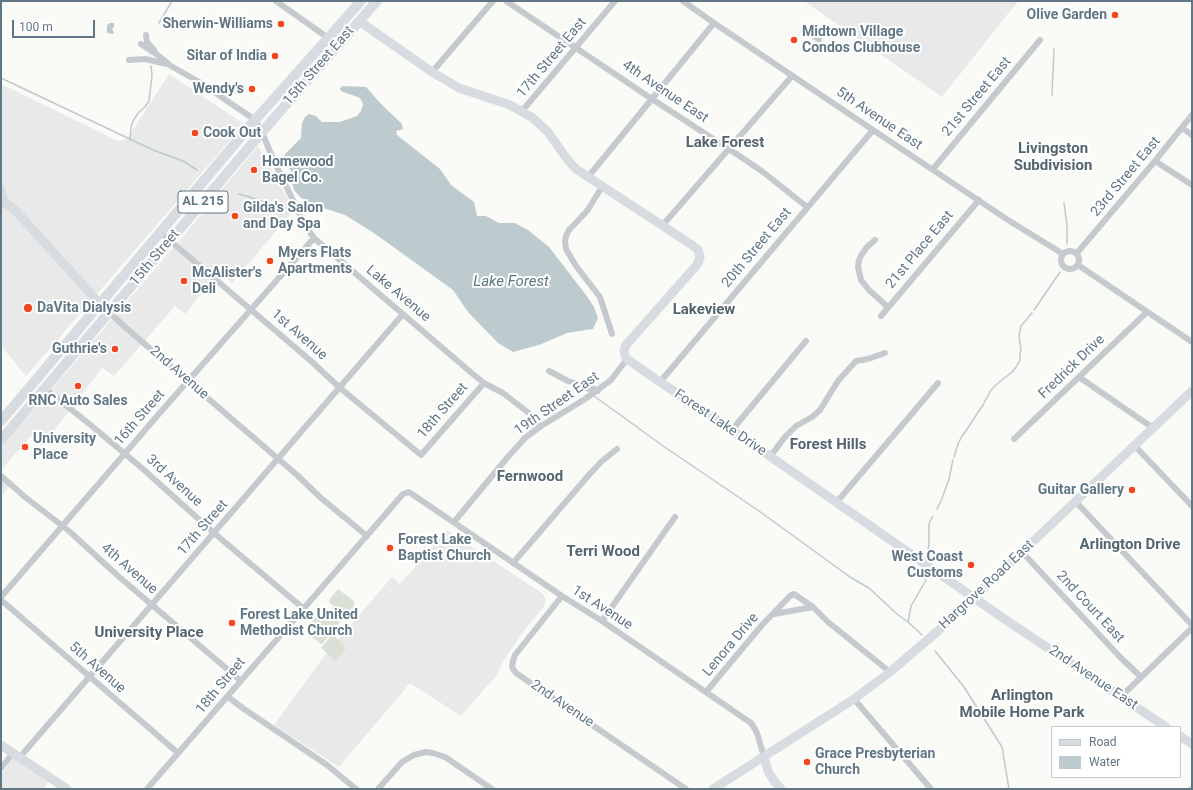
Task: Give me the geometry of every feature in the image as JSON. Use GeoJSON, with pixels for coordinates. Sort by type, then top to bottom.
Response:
{"type":"FeatureCollection","features":[{"type":"Feature","properties":{"kind":"main road","name":"15th Street East"},"geometry":{"type":"LineString","coordinates":[[255,120],[361,1]]}},
{"type":"Feature","properties":{"kind":"main road","name":"15th Street East"},"geometry":{"type":"LineString","coordinates":[[262,132],[377,1]]}},
{"type":"Feature","properties":{"kind":"main road"},"geometry":{"type":"LineString","coordinates":[[349,14],[359,21]]}},
{"type":"Feature","properties":{"kind":"main road","name":"15th Street"},"geometry":{"type":"LineString","coordinates":[[1,421],[255,120]]}},
{"type":"Feature","properties":{"kind":"main road","name":"15th Street"},"geometry":{"type":"LineString","coordinates":[[1,440],[262,132]]}},
{"type":"Feature","properties":{"kind":"street"},"geometry":{"type":"LineString","coordinates":[[276,1],[338,45]]}},
{"type":"Feature","properties":{"kind":"street"},"geometry":{"type":"LineString","coordinates":[[432,72],[493,1]]}},
{"type":"Feature","properties":{"kind":"street","name":"4th Avenue East"},"geometry":{"type":"LineString","coordinates":[[506,1],[763,172],[807,207]]}},
{"type":"Feature","properties":{"kind":"street","name":"17th Street East"},"geometry":{"type":"LineString","coordinates":[[522,112],[615,1]]}},
{"type":"Feature","properties":{"kind":"street","name":"5th Avenue East"},"geometry":{"type":"LineString","coordinates":[[683,1],[873,130],[1063,254]]}},
{"type":"Feature","properties":{"kind":"street"},"geometry":{"type":"LineString","coordinates":[[359,21],[432,72],[459,88],[510,105],[533,118],[548,132],[576,169],[698,250],[700,257],[698,262],[626,345],[624,352],[627,359]]}},
{"type":"Feature","properties":{"kind":"street"},"geometry":{"type":"LineString","coordinates":[[588,177],[714,23]]}},
{"type":"Feature","properties":{"kind":"street"},"geometry":{"type":"LineString","coordinates":[[146,35],[147,42],[159,56]]}},
{"type":"Feature","properties":{"kind":"street","name":"21st Street East"},"geometry":{"type":"LineString","coordinates":[[933,169],[1040,40]]}},
{"type":"Feature","properties":{"kind":"street"},"geometry":{"type":"LineString","coordinates":[[141,44],[171,66]]}},
{"type":"Feature","properties":{"kind":"street"},"geometry":{"type":"LineString","coordinates":[[129,60],[145,59],[171,66],[201,82],[255,120]]}},
{"type":"Feature","properties":{"kind":"street"},"geometry":{"type":"LineString","coordinates":[[662,226],[792,76]]}},
{"type":"Feature","properties":{"kind":"street","name":"23rd Street East"},"geometry":{"type":"LineString","coordinates":[[1077,253],[1192,115]]}},
{"type":"Feature","properties":{"kind":"street","name":"Lake Avenue"},"geometry":{"type":"LineString","coordinates":[[255,120],[305,225],[314,238],[484,383],[503,393],[530,414],[541,426]]}},
{"type":"Feature","properties":{"kind":"street"},"geometry":{"type":"LineString","coordinates":[[1182,128],[1192,135]]}},
{"type":"Feature","properties":{"kind":"street","name":"20th Street East"},"geometry":{"type":"LineString","coordinates":[[660,382],[873,130]]}},
{"type":"Feature","properties":{"kind":"street"},"geometry":{"type":"LineString","coordinates":[[1155,161],[1192,185]]}},
{"type":"Feature","properties":{"kind":"street"},"geometry":{"type":"LineString","coordinates":[[602,187],[587,211],[569,230],[565,242],[566,249],[576,266],[600,297],[612,334]]}},
{"type":"Feature","properties":{"kind":"street"},"geometry":{"type":"LineString","coordinates":[[1,189],[3,202]]}},
{"type":"Feature","properties":{"kind":"street","name":"21st Place East"},"geometry":{"type":"LineString","coordinates":[[881,316],[979,200]]}},
{"type":"Feature","properties":{"kind":"street","name":"2nd Avenue"},"geometry":{"type":"LineString","coordinates":[[3,202],[15,210],[100,304],[321,498],[367,536]]}},
{"type":"Feature","properties":{"kind":"street","name":"1st Avenue"},"geometry":{"type":"LineString","coordinates":[[161,233],[339,387],[421,455]]}},
{"type":"Feature","properties":{"kind":"street","name":"16th Street"},"geometry":{"type":"LineString","coordinates":[[1,599],[188,381],[314,238]]}},
{"type":"Feature","properties":{"kind":"street"},"geometry":{"type":"LineString","coordinates":[[875,240],[862,254],[858,266],[861,280],[869,290],[888,307]]}},
{"type":"Feature","properties":{"kind":"street"},"geometry":{"type":"LineString","coordinates":[[1068,251],[1077,253],[1080,259],[1078,265],[1072,269],[1066,268],[1061,263],[1063,254],[1068,251]]}},
{"type":"Feature","properties":{"kind":"street"},"geometry":{"type":"LineString","coordinates":[[1078,265],[1192,342]]}},
{"type":"Feature","properties":{"kind":"street","name":"Fredrick Drive"},"geometry":{"type":"LineString","coordinates":[[1014,439],[1147,312]]}},
{"type":"Feature","properties":{"kind":"street","name":"17th Street"},"geometry":{"type":"LineString","coordinates":[[1,768],[17,755],[90,676],[403,314]]}},
{"type":"Feature","properties":{"kind":"street"},"geometry":{"type":"LineString","coordinates":[[732,430],[806,341]]}},
{"type":"Feature","properties":{"kind":"street"},"geometry":{"type":"LineString","coordinates":[[770,457],[784,438],[796,426],[812,417],[820,410],[838,381],[856,361],[868,359],[885,353]]}},
{"type":"Feature","properties":{"kind":"street","name":"Forest Lake Drive"},"geometry":{"type":"LineString","coordinates":[[627,359],[1020,630]]}},
{"type":"Feature","properties":{"kind":"street","name":"19th Street East"},"geometry":{"type":"LineString","coordinates":[[454,522],[520,443],[541,426],[585,400],[611,380],[627,359]]}},
{"type":"Feature","properties":{"kind":"street"},"geometry":{"type":"LineString","coordinates":[[549,370],[568,381],[598,390]]}},
{"type":"Feature","properties":{"kind":"street"},"geometry":{"type":"LineString","coordinates":[[1079,377],[1153,428]]}},
{"type":"Feature","properties":{"kind":"street","name":"18th Street"},"geometry":{"type":"LineString","coordinates":[[421,455],[484,383]]}},
{"type":"Feature","properties":{"kind":"street"},"geometry":{"type":"LineString","coordinates":[[836,503],[938,383]]}},
{"type":"Feature","properties":{"kind":"street","name":"3rd Avenue"},"geometry":{"type":"LineString","coordinates":[[45,389],[62,401],[125,454],[214,533],[304,609]]}},
{"type":"Feature","properties":{"kind":"street","name":"Hargrove Road East"},"geometry":{"type":"LineString","coordinates":[[713,789],[854,699],[890,672],[946,624],[1192,391]]}},
{"type":"Feature","properties":{"kind":"street"},"geometry":{"type":"LineString","coordinates":[[1134,445],[1192,506]]}},
{"type":"Feature","properties":{"kind":"street"},"geometry":{"type":"LineString","coordinates":[[513,563],[588,476],[616,449]]}},
{"type":"Feature","properties":{"kind":"street","name":"4th Avenue"},"geometry":{"type":"LineString","coordinates":[[1,476],[25,497],[63,526],[151,605],[241,681]]}},
{"type":"Feature","properties":{"kind":"street","name":"1st Avenue"},"geometry":{"type":"LineString","coordinates":[[409,492],[751,723],[758,736],[764,757]]}},
{"type":"Feature","properties":{"kind":"street","name":"18th Street"},"geometry":{"type":"LineString","coordinates":[[147,789],[403,494],[409,492]]}},
{"type":"Feature","properties":{"kind":"street"},"geometry":{"type":"LineString","coordinates":[[1075,501],[1192,624]]}},
{"type":"Feature","properties":{"kind":"street"},"geometry":{"type":"LineString","coordinates":[[602,622],[675,517]]}},
{"type":"Feature","properties":{"kind":"street","name":"2nd Court East"},"geometry":{"type":"LineString","coordinates":[[1022,552],[1120,657],[1141,677]]}},
{"type":"Feature","properties":{"kind":"street","name":"Lenora Drive"},"geometry":{"type":"LineString","coordinates":[[706,692],[762,625],[790,596],[794,594],[813,607],[823,618],[890,672]]}},
{"type":"Feature","properties":{"kind":"street","name":"2nd Avenue"},"geometry":{"type":"LineString","coordinates":[[562,596],[515,655],[512,666],[513,669],[516,673],[686,789]]}},
{"type":"Feature","properties":{"kind":"street","name":"5th Avenue"},"geometry":{"type":"LineString","coordinates":[[1,599],[178,753]]}},
{"type":"Feature","properties":{"kind":"street","name":"Lenora Drive"},"geometry":{"type":"LineString","coordinates":[[774,614],[813,607]]}},
{"type":"Feature","properties":{"kind":"street"},"geometry":{"type":"LineString","coordinates":[[1120,696],[1192,628]]}},
{"type":"Feature","properties":{"kind":"street","name":"2nd Avenue East"},"geometry":{"type":"LineString","coordinates":[[1020,630],[1165,726]]}},
{"type":"Feature","properties":{"kind":"street"},"geometry":{"type":"LineString","coordinates":[[228,697],[327,765],[356,789]]}},
{"type":"Feature","properties":{"kind":"street"},"geometry":{"type":"LineString","coordinates":[[854,699],[931,789]]}},
{"type":"Feature","properties":{"kind":"street"},"geometry":{"type":"LineString","coordinates":[[1181,737],[1192,744]]}},
{"type":"Feature","properties":{"kind":"street"},"geometry":{"type":"LineString","coordinates":[[1,745],[68,789]]}},
{"type":"Feature","properties":{"kind":"street"},"geometry":{"type":"LineString","coordinates":[[378,789],[402,762],[414,755],[433,752],[445,757],[492,789]]}},
{"type":"Feature","properties":{"kind":"street"},"geometry":{"type":"LineString","coordinates":[[764,757],[768,771],[781,789]]}},
{"type":"Feature","properties":{"kind":"shaded area"},"geometry":{"type":"Polygon","coordinates":[[[804,1],[1019,1],[942,97],[804,1]]]}},
{"type":"Feature","properties":{"kind":"shaded area"},"geometry":{"type":"Polygon","coordinates":[[[169,74],[244,124],[26,376],[1,346],[1,84],[118,141],[127,139],[169,74]]]}},
{"type":"Feature","properties":{"kind":"shaded area"},"geometry":{"type":"Polygon","coordinates":[[[258,146],[294,210],[232,283],[218,273],[185,314],[175,306],[114,376],[102,368],[42,446],[31,436],[1,470],[1,448],[180,240],[258,146]]]}},
{"type":"Feature","properties":{"kind":"shaded area"},"geometry":{"type":"Polygon","coordinates":[[[1,476],[11,484],[1,497],[1,476]]]}},
{"type":"Feature","properties":{"kind":"shaded area"},"geometry":{"type":"Polygon","coordinates":[[[447,530],[543,594],[546,600],[544,606],[522,633],[504,660],[496,676],[461,716],[410,683],[339,767],[274,725],[325,655],[392,577],[400,584],[447,530]]]}},
{"type":"Feature","properties":{"kind":"shaded area"},"geometry":{"type":"Polygon","coordinates":[[[338,589],[354,601],[354,606],[348,613],[342,608],[339,611],[330,603],[329,600],[338,589]]]}},
{"type":"Feature","properties":{"kind":"shaded area"},"geometry":{"type":"Polygon","coordinates":[[[321,610],[324,610],[339,621],[339,624],[321,644],[305,632],[321,610]]]}},
{"type":"Feature","properties":{"kind":"shaded area"},"geometry":{"type":"Polygon","coordinates":[[[333,634],[346,648],[336,661],[321,648],[333,634]]]}},
{"type":"Feature","properties":{"kind":"shaded area"},"geometry":{"type":"Polygon","coordinates":[[[14,757],[49,781],[43,789],[1,789],[1,774],[14,757]]]}},
{"type":"Feature","properties":{"kind":"water"},"geometry":{"type":"Polygon","coordinates":[[[109,23],[114,23],[114,28],[112,28],[114,34],[107,33],[107,25],[109,23]]]}},
{"type":"Feature","properties":{"kind":"water"},"geometry":{"type":"Polygon","coordinates":[[[809,31],[822,39],[821,43],[807,35],[809,31]]]}},
{"type":"Feature","properties":{"kind":"water","name":"Lake Forest"},"geometry":{"type":"Polygon","coordinates":[[[343,86],[366,87],[402,124],[403,129],[396,131],[397,135],[440,169],[451,185],[474,202],[477,216],[486,216],[499,223],[515,223],[528,230],[549,247],[594,307],[598,318],[593,329],[567,333],[539,345],[513,352],[498,343],[468,312],[453,290],[374,233],[345,215],[311,204],[300,197],[294,190],[291,180],[292,172],[283,160],[285,154],[301,138],[302,123],[305,117],[309,114],[316,116],[322,122],[340,122],[357,116],[361,111],[363,104],[360,98],[341,91],[340,88],[343,86]]]}},
{"type":"Feature","properties":{"kind":"waterway"},"geometry":{"type":"LineString","coordinates":[[159,23],[172,1]]}},
{"type":"Feature","properties":{"kind":"waterway"},"geometry":{"type":"LineString","coordinates":[[1052,95],[1054,49]]}},
{"type":"Feature","properties":{"kind":"waterway"},"geometry":{"type":"LineString","coordinates":[[130,139],[133,121],[149,101],[152,75],[151,66]]}},
{"type":"Feature","properties":{"kind":"waterway"},"geometry":{"type":"LineString","coordinates":[[1,78],[153,150],[183,161],[197,170]]}},
{"type":"Feature","properties":{"kind":"waterway"},"geometry":{"type":"LineString","coordinates":[[239,194],[289,209]]}},
{"type":"Feature","properties":{"kind":"waterway"},"geometry":{"type":"LineString","coordinates":[[1064,203],[1067,225],[1067,244]]}},
{"type":"Feature","properties":{"kind":"waterway"},"geometry":{"type":"LineString","coordinates":[[1034,310],[1060,272]]}},
{"type":"Feature","properties":{"kind":"waterway"},"geometry":{"type":"LineString","coordinates":[[954,457],[961,438],[991,390],[1012,372],[1020,360],[1021,349],[1019,336],[1021,326],[1032,313]]}},
{"type":"Feature","properties":{"kind":"waterway"},"geometry":{"type":"LineString","coordinates":[[580,389],[591,393]]}},
{"type":"Feature","properties":{"kind":"waterway"},"geometry":{"type":"LineString","coordinates":[[594,396],[666,448],[759,511],[850,577],[869,588],[922,635]]}},
{"type":"Feature","properties":{"kind":"waterway"},"geometry":{"type":"LineString","coordinates":[[937,509],[949,479],[953,460]]}},
{"type":"Feature","properties":{"kind":"waterway"},"geometry":{"type":"LineString","coordinates":[[927,556],[929,544],[929,523],[933,516]]}},
{"type":"Feature","properties":{"kind":"waterway"},"geometry":{"type":"LineString","coordinates":[[908,622],[911,606],[926,580],[925,572]]}},
{"type":"Feature","properties":{"kind":"waterway"},"geometry":{"type":"LineString","coordinates":[[935,651],[964,687],[1002,747],[1009,789]]}},
{"type":"Feature","properties":{"kind":"waterway"},"geometry":{"type":"LineString","coordinates":[[1188,789],[1192,786]]}},
{"type":"Feature","properties":{"kind":"place","name":"Olive Garden"},"geometry":{"type":"Point","coordinates":[1115,15]}},
{"type":"Feature","properties":{"kind":"place","name":"Sherwin-Williams"},"geometry":{"type":"Point","coordinates":[281,24]}},
{"type":"Feature","properties":{"kind":"place","name":"Midtown Village Condos Clubhouse"},"geometry":{"type":"Point","coordinates":[794,40]}},
{"type":"Feature","properties":{"kind":"place","name":"Sitar of India"},"geometry":{"type":"Point","coordinates":[275,56]}},
{"type":"Feature","properties":{"kind":"place","name":"Wendy's"},"geometry":{"type":"Point","coordinates":[252,89]}},
{"type":"Feature","properties":{"kind":"place","name":"Cook Out"},"geometry":{"type":"Point","coordinates":[195,133]}},
{"type":"Feature","properties":{"kind":"place","name":"Homewood Bagel Co."},"geometry":{"type":"Point","coordinates":[254,170]}},
{"type":"Feature","properties":{"kind":"place","name":"Gilda's Salon and Day Spa"},"geometry":{"type":"Point","coordinates":[235,216]}},
{"type":"Feature","properties":{"kind":"place","name":"Myers Flats Apartments"},"geometry":{"type":"Point","coordinates":[270,261]}},
{"type":"Feature","properties":{"kind":"place","name":"McAlister's Deli"},"geometry":{"type":"Point","coordinates":[184,281]}},
{"type":"Feature","properties":{"kind":"place","name":"DaVita Dialysis"},"geometry":{"type":"Point","coordinates":[28,308]}},
{"type":"Feature","properties":{"kind":"place","name":"Guthrie's"},"geometry":{"type":"Point","coordinates":[115,349]}},
{"type":"Feature","properties":{"kind":"place","name":"RNC Auto Sales"},"geometry":{"type":"Point","coordinates":[78,386]}},
{"type":"Feature","properties":{"kind":"place","name":"University Place"},"geometry":{"type":"Point","coordinates":[25,447]}},
{"type":"Feature","properties":{"kind":"place","name":"Guitar Gallery"},"geometry":{"type":"Point","coordinates":[1132,490]}},
{"type":"Feature","properties":{"kind":"place","name":"Forest Lake Baptist Church"},"geometry":{"type":"Point","coordinates":[390,548]}},
{"type":"Feature","properties":{"kind":"place","name":"West Coast Customs"},"geometry":{"type":"Point","coordinates":[971,565]}},
{"type":"Feature","properties":{"kind":"place","name":"Forest Lake United Methodist Church"},"geometry":{"type":"Point","coordinates":[232,623]}},
{"type":"Feature","properties":{"kind":"place","name":"Grace Presbyterian Church"},"geometry":{"type":"Point","coordinates":[807,762]}},
{"type":"Feature","properties":{"kind":"district","name":"Lake Forest"},"geometry":{"type":"Point","coordinates":[725,143]}},
{"type":"Feature","properties":{"kind":"district","name":"Livingston Subdivision"},"geometry":{"type":"Point","coordinates":[1053,158]}},
{"type":"Feature","properties":{"kind":"district","name":"Lakeview"},"geometry":{"type":"Point","coordinates":[704,310]}},
{"type":"Feature","properties":{"kind":"district","name":"Forest Hills"},"geometry":{"type":"Point","coordinates":[828,445]}},
{"type":"Feature","properties":{"kind":"district","name":"Fernwood"},"geometry":{"type":"Point","coordinates":[530,477]}},
{"type":"Feature","properties":{"kind":"district","name":"Arlington Drive"},"geometry":{"type":"Point","coordinates":[1130,545]}},
{"type":"Feature","properties":{"kind":"district","name":"Terri Wood"},"geometry":{"type":"Point","coordinates":[603,552]}},
{"type":"Feature","properties":{"kind":"district","name":"University Place"},"geometry":{"type":"Point","coordinates":[149,633]}},
{"type":"Feature","properties":{"kind":"district","name":"Arlington Mobile Home Park"},"geometry":{"type":"Point","coordinates":[1022,704]}}]}
